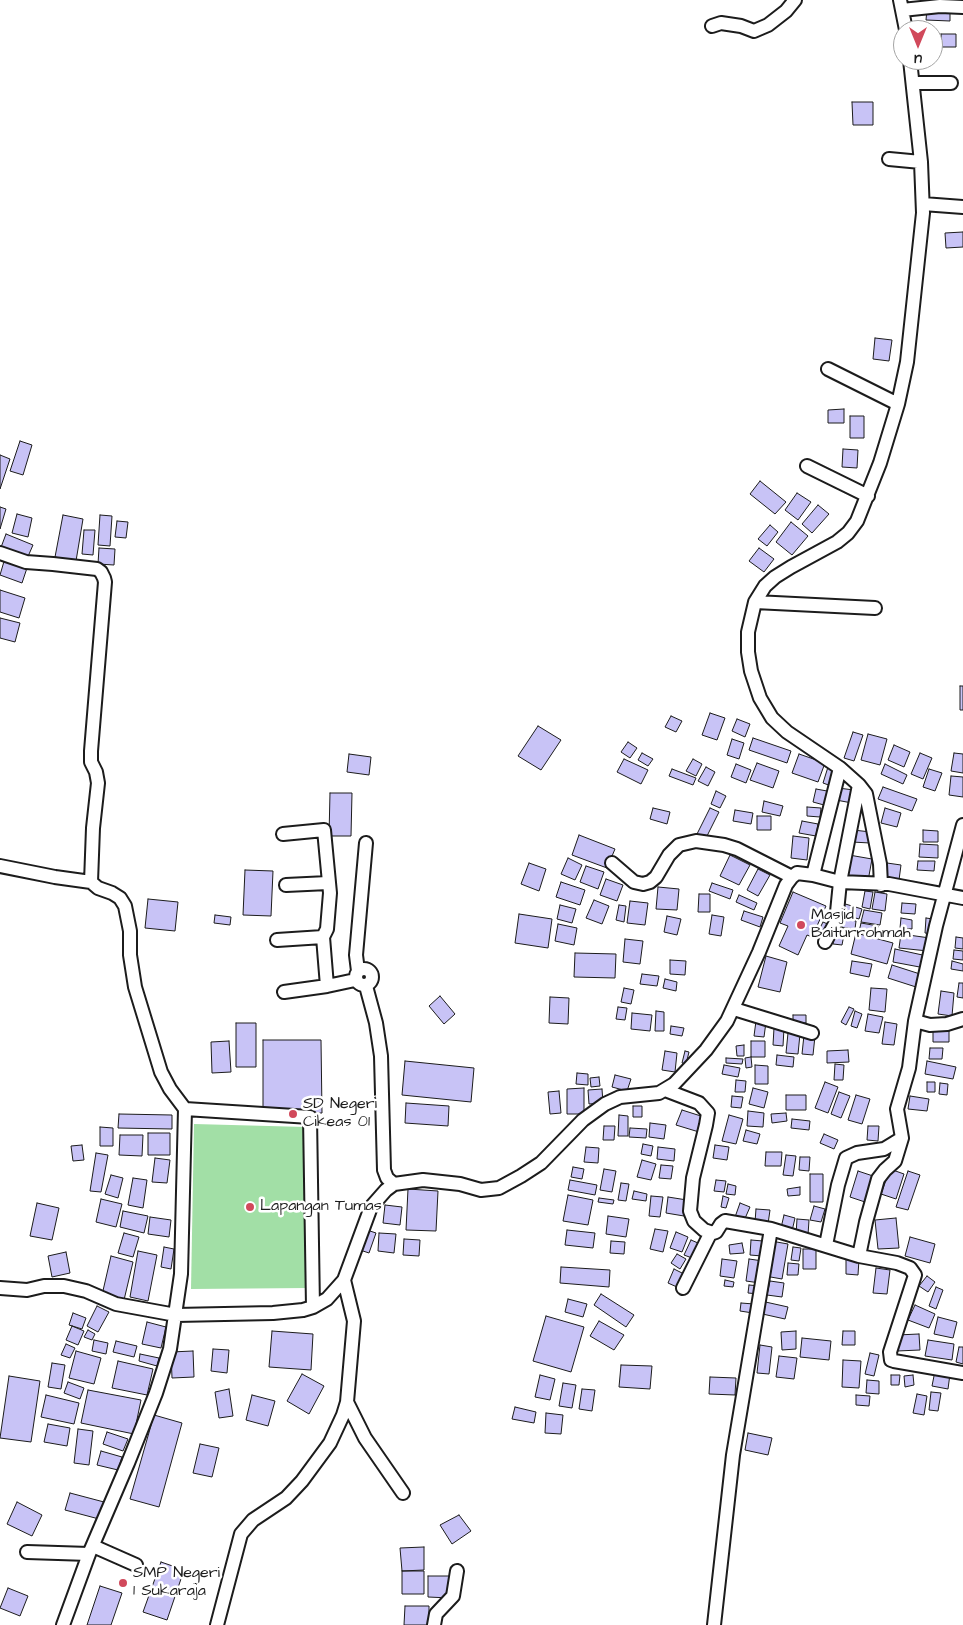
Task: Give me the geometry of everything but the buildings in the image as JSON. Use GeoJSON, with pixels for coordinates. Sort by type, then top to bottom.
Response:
{"type":"FeatureCollection","features":[{"type":"Feature","properties":{"kind":"street"},"geometry":{"type":"LineString","coordinates":[[712,26],[721,23],[754,30],[768,25],[786,11],[795,0]]}},
{"type":"Feature","properties":{"kind":"street"},"geometry":{"type":"LineString","coordinates":[[904,20],[901,5],[963,7]]}},
{"type":"Feature","properties":{"kind":"street"},"geometry":{"type":"LineString","coordinates":[[881,885],[880,864],[866,794],[840,768],[787,732],[772,718],[765,708],[751,671],[748,652],[748,632],[755,602],[765,586],[775,577],[837,542],[848,533],[857,521],[880,463],[898,404],[907,362],[923,204],[921,162],[911,70]]}},
{"type":"Feature","properties":{"kind":"street"},"geometry":{"type":"LineString","coordinates":[[913,83],[950,83]]}},
{"type":"Feature","properties":{"kind":"street"},"geometry":{"type":"LineString","coordinates":[[889,160],[921,162]]}},
{"type":"Feature","properties":{"kind":"street"},"geometry":{"type":"LineString","coordinates":[[923,204],[963,207]]}},
{"type":"Feature","properties":{"kind":"street"},"geometry":{"type":"LineString","coordinates":[[828,370],[898,404]]}},
{"type":"Feature","properties":{"kind":"street"},"geometry":{"type":"LineString","coordinates":[[807,466],[868,496]]}},
{"type":"Feature","properties":{"kind":"street"},"geometry":{"type":"LineString","coordinates":[[0,554],[26,562],[97,569],[104,578],[91,751],[91,762],[96,772],[98,783],[93,828],[91,882]]}},
{"type":"Feature","properties":{"kind":"street"},"geometry":{"type":"LineString","coordinates":[[755,602],[876,608]]}},
{"type":"Feature","properties":{"kind":"street"},"geometry":{"type":"LineString","coordinates":[[813,875],[840,768]]}},
{"type":"Feature","properties":{"kind":"street"},"geometry":{"type":"LineString","coordinates":[[825,942],[836,922],[840,882],[859,785]]}},
{"type":"Feature","properties":{"kind":"street"},"geometry":{"type":"LineString","coordinates":[[859,1256],[878,1179],[895,1161],[902,1138],[897,1109],[908,1068],[915,1021],[944,894],[963,825]]}},
{"type":"Feature","properties":{"kind":"street"},"geometry":{"type":"LineString","coordinates":[[283,834],[324,830],[330,893],[328,929],[323,937],[328,986]]}},
{"type":"Feature","properties":{"kind":"street"},"geometry":{"type":"LineString","coordinates":[[612,863],[634,882],[643,884],[650,882],[656,876],[669,855],[679,845],[696,841],[724,845],[792,876]]}},
{"type":"Feature","properties":{"kind":"street"},"geometry":{"type":"LineString","coordinates":[[366,843],[356,955],[360,979],[376,1022],[381,1056],[384,1170],[386,1178],[394,1184]]}},
{"type":"Feature","properties":{"kind":"street"},"geometry":{"type":"LineString","coordinates":[[0,866],[91,882],[98,888],[120,898],[124,906],[130,931],[130,955],[134,987],[161,1072],[170,1089],[185,1109],[183,1246],[176,1315],[170,1349],[156,1393],[91,1550],[63,1625]]}},
{"type":"Feature","properties":{"kind":"street"},"geometry":{"type":"LineString","coordinates":[[0,1288],[27,1290],[44,1286],[64,1286],[86,1291],[116,1304],[176,1315],[273,1313],[313,1307],[327,1300],[344,1280],[370,1206],[394,1184],[423,1180],[460,1184],[480,1190],[499,1188],[542,1163],[583,1120],[604,1104],[620,1097],[648,1095],[665,1090],[674,1084],[706,1050],[734,1009],[777,905],[792,876],[797,873],[840,882],[889,884],[963,898]]}},
{"type":"Feature","properties":{"kind":"street"},"geometry":{"type":"LineString","coordinates":[[286,885],[328,883]]}},
{"type":"Feature","properties":{"kind":"street"},"geometry":{"type":"LineString","coordinates":[[277,940],[323,937]]}},
{"type":"Feature","properties":{"kind":"street"},"geometry":{"type":"LineString","coordinates":[[284,992],[328,986],[360,979]]}},
{"type":"Feature","properties":{"kind":"street"},"geometry":{"type":"LineString","coordinates":[[734,1009],[812,1033]]}},
{"type":"Feature","properties":{"kind":"street"},"geometry":{"type":"LineString","coordinates":[[915,1021],[930,1025],[947,1024],[963,1019]]}},
{"type":"Feature","properties":{"kind":"street"},"geometry":{"type":"LineString","coordinates":[[665,1090],[698,1103],[708,1113],[694,1174],[690,1210],[694,1221],[704,1230],[711,1232],[716,1232],[725,1221],[772,1229],[859,1256],[897,1263],[910,1268],[915,1274],[890,1352],[892,1360],[963,1373]]}},
{"type":"Feature","properties":{"kind":"street"},"geometry":{"type":"LineString","coordinates":[[185,1109],[310,1117],[313,1307]]}},
{"type":"Feature","properties":{"kind":"street"},"geometry":{"type":"LineString","coordinates":[[826,1245],[838,1185],[846,1158],[857,1153],[884,1149],[902,1138]]}},
{"type":"Feature","properties":{"kind":"street"},"geometry":{"type":"LineString","coordinates":[[714,1625],[733,1455],[772,1229]]}},
{"type":"Feature","properties":{"kind":"street"},"geometry":{"type":"LineString","coordinates":[[683,1288],[711,1232]]}},
{"type":"Feature","properties":{"kind":"street"},"geometry":{"type":"LineString","coordinates":[[217,1625],[241,1534],[253,1520],[286,1498],[302,1481],[330,1443],[347,1402],[354,1321],[344,1280]]}},
{"type":"Feature","properties":{"kind":"street"},"geometry":{"type":"LineString","coordinates":[[347,1402],[365,1438],[403,1493]]}},
{"type":"Feature","properties":{"kind":"street"},"geometry":{"type":"LineString","coordinates":[[27,1552],[91,1550],[136,1565]]}},
{"type":"Feature","properties":{"kind":"street"},"geometry":{"type":"LineString","coordinates":[[434,1625],[436,1614],[453,1596],[457,1571]]}},
{"type":"Feature","properties":{"kind":"green space","name":"Lapangan Tumas"},"geometry":{"type":"Polygon","coordinates":[[[194,1124],[306,1127],[307,1288],[191,1289],[194,1124]]]}},
{"type":"Feature","properties":{"kind":"place","name":"Masjid Baiturrohmah"},"geometry":{"type":"Point","coordinates":[801,925]}},
{"type":"Feature","properties":{"kind":"place","name":"SD Negeri Cikeas 01"},"geometry":{"type":"Point","coordinates":[293,1114]}},
{"type":"Feature","properties":{"kind":"place","name":"Lapangan Tumas"},"geometry":{"type":"Point","coordinates":[250,1207]}},
{"type":"Feature","properties":{"kind":"place","name":"SMP Negeri 1 Sukaraja"},"geometry":{"type":"Point","coordinates":[123,1583]}}]}
